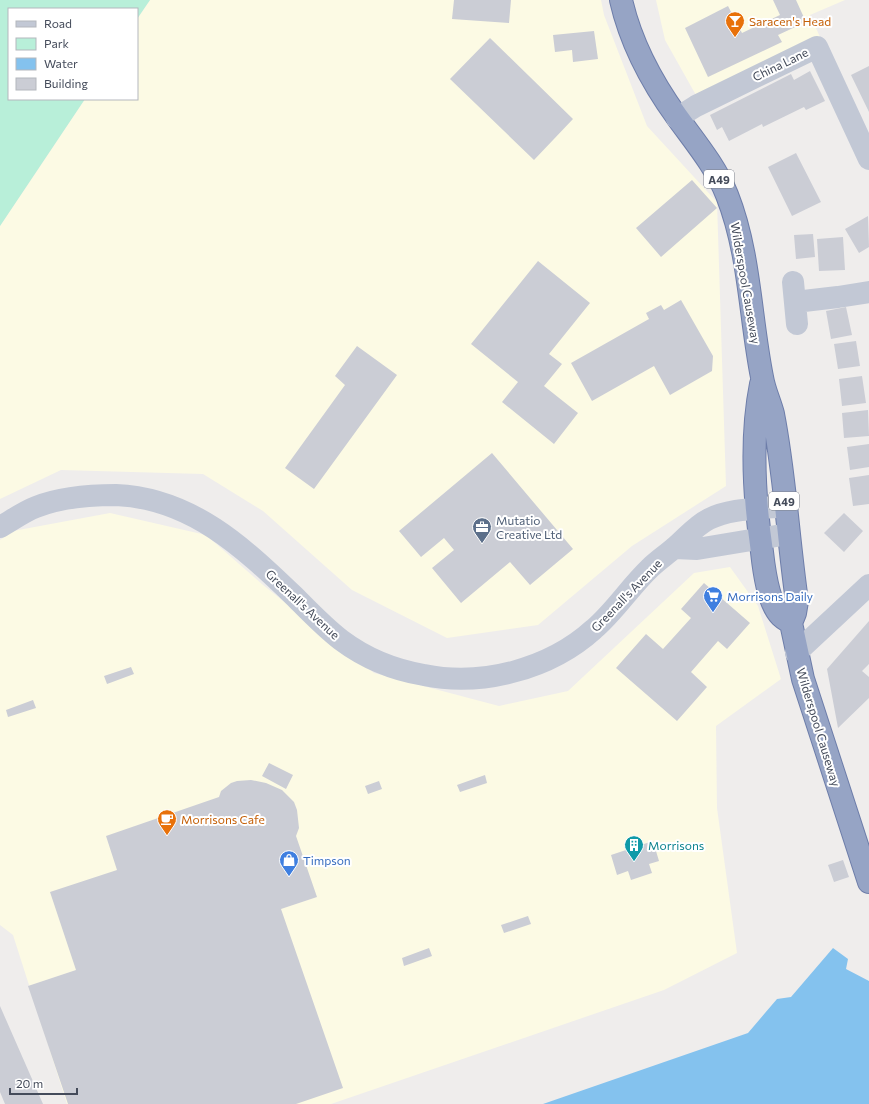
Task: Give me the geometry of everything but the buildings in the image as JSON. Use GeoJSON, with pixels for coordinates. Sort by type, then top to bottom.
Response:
{"type":"FeatureCollection","features":[{"type":"Feature","properties":{"kind":"highway","name":"Wilderspool Causeway"},"geometry":{"type":"LineString","coordinates":[[621,0],[633,40],[644,64],[659,91],[714,170],[726,194],[734,216],[748,277],[762,379],[773,413],[797,601],[795,613],[791,623],[796,653],[823,744],[866,875]]}},
{"type":"Feature","properties":{"kind":"highway","name":"Wilderspool Causeway"},"geometry":{"type":"LineString","coordinates":[[762,379],[756,416],[754,459],[756,510],[767,585],[780,616],[791,623]]}},
{"type":"Feature","properties":{"kind":"street","name":"China Lane"},"geometry":{"type":"LineString","coordinates":[[677,118],[696,106],[816,47],[869,159]]}},
{"type":"Feature","properties":{"kind":"street"},"geometry":{"type":"LineString","coordinates":[[797,324],[794,292],[869,292]]}},
{"type":"Feature","properties":{"kind":"street","name":"Greenall's Avenue"},"geometry":{"type":"LineString","coordinates":[[0,527],[35,507],[81,496],[128,496],[148,499],[168,505],[192,514],[214,526],[262,565],[327,629],[357,650],[373,659],[407,672],[446,678],[469,679],[514,671],[555,655],[594,630],[649,569],[675,548],[692,530],[707,520],[727,513],[785,506]]}},
{"type":"Feature","properties":{"kind":"street"},"geometry":{"type":"LineString","coordinates":[[675,548],[697,549],[788,534]]}},
{"type":"Feature","properties":{"kind":"street"},"geometry":{"type":"LineString","coordinates":[[796,653],[867,591]]}},
{"type":"Feature","properties":{"kind":"shaded area"},"geometry":{"type":"Polygon","coordinates":[[[150,0],[601,0],[604,15],[647,126],[717,202],[726,486],[632,546],[538,625],[447,638],[352,590],[263,511],[203,474],[61,470],[0,499],[0,226],[84,100],[138,100],[138,18],[150,0]]]}},
{"type":"Feature","properties":{"kind":"shaded area"},"geometry":{"type":"Polygon","coordinates":[[[656,0],[845,0],[810,15],[820,37],[697,97],[665,40],[656,0]]]}},
{"type":"Feature","properties":{"kind":"shaded area"},"geometry":{"type":"Polygon","coordinates":[[[110,513],[206,535],[263,585],[374,673],[499,706],[568,691],[694,573],[730,567],[758,606],[781,679],[716,726],[717,808],[737,953],[664,990],[331,1104],[67,1104],[13,935],[0,925],[0,540],[13,531],[110,513]]]}},
{"type":"Feature","properties":{"kind":"green space"},"geometry":{"type":"Polygon","coordinates":[[[0,0],[150,0],[138,18],[138,8],[8,8],[8,100],[84,100],[0,226],[0,0]]]}},
{"type":"Feature","properties":{"kind":"water"},"geometry":{"type":"Polygon","coordinates":[[[833,948],[848,959],[846,969],[869,981],[869,1104],[543,1104],[748,1033],[777,999],[791,997],[833,948]]]}},
{"type":"Feature","properties":{"kind":"place","name":"Saracen's Head"},"geometry":{"type":"Point","coordinates":[735,38]}},
{"type":"Feature","properties":{"kind":"place","name":"Mutatio Creative Ltd"},"geometry":{"type":"Point","coordinates":[482,544]}},
{"type":"Feature","properties":{"kind":"place","name":"Morrisons Daily"},"geometry":{"type":"Point","coordinates":[713,613]}},
{"type":"Feature","properties":{"kind":"place","name":"Morrisons Cafe"},"geometry":{"type":"Point","coordinates":[167,836]}},
{"type":"Feature","properties":{"kind":"place","name":"Morrisons"},"geometry":{"type":"Point","coordinates":[634,862]}},
{"type":"Feature","properties":{"kind":"place","name":"Timpson"},"geometry":{"type":"Point","coordinates":[289,877]}}]}
